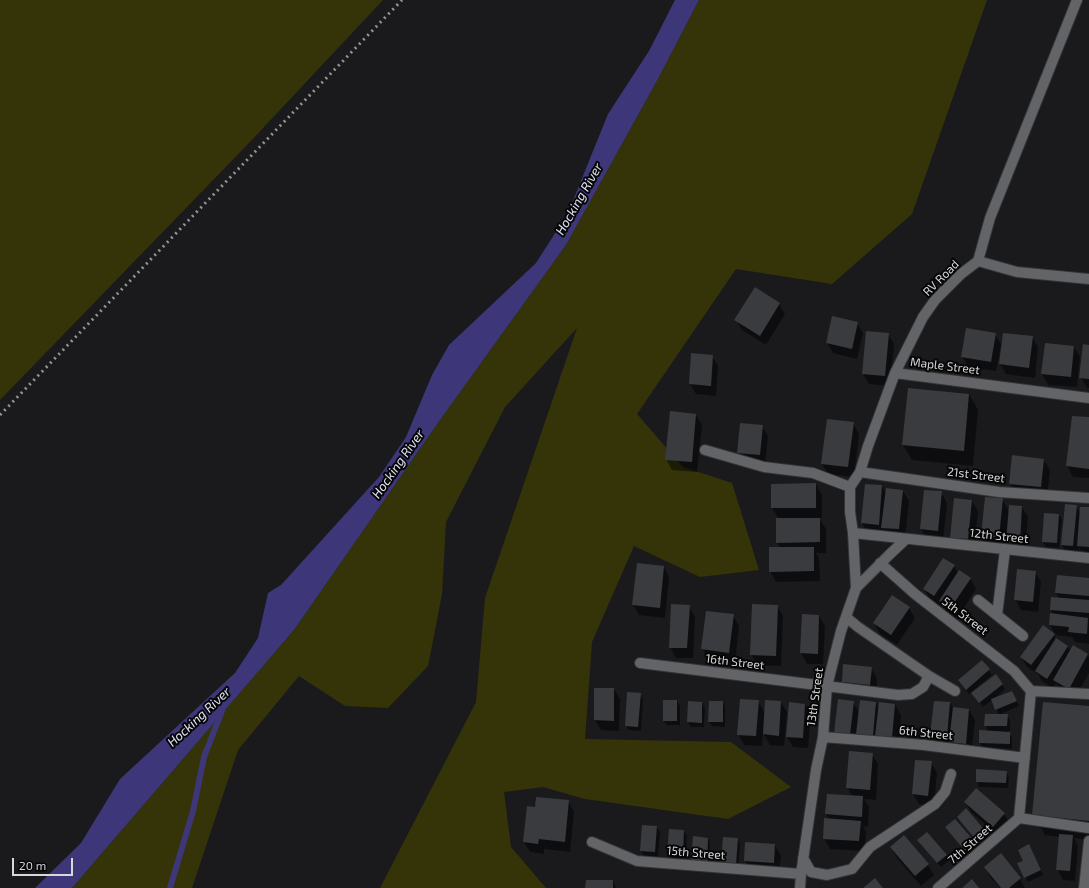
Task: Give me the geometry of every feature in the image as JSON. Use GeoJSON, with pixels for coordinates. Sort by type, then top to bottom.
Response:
{"type":"FeatureCollection","features":[{"type":"Feature","properties":{"kind":"lane"},"geometry":{"type":"LineString","coordinates":[[978,261],[990,218],[1077,0]]}},
{"type":"Feature","properties":{"kind":"lane","name":"RV Road"},"geometry":{"type":"LineString","coordinates":[[895,373],[923,317],[935,300],[956,278],[978,261],[1017,272],[1089,279]]}},
{"type":"Feature","properties":{"kind":"lane","name":"Maple Street"},"geometry":{"type":"LineString","coordinates":[[850,487],[860,472],[895,373],[1089,398]]}},
{"type":"Feature","properties":{"kind":"lane"},"geometry":{"type":"LineString","coordinates":[[705,450],[764,467],[812,473],[850,487]]}},
{"type":"Feature","properties":{"kind":"lane","name":"21st Street"},"geometry":{"type":"LineString","coordinates":[[860,472],[999,492],[1089,498]]}},
{"type":"Feature","properties":{"kind":"lane","name":"13th Street"},"geometry":{"type":"LineString","coordinates":[[800,888],[816,770],[823,737],[827,686],[841,631],[856,588],[853,533],[850,512],[850,487]]}},
{"type":"Feature","properties":{"kind":"lane","name":"12th Street"},"geometry":{"type":"LineString","coordinates":[[853,533],[1089,558]]}},
{"type":"Feature","properties":{"kind":"lane"},"geometry":{"type":"LineString","coordinates":[[856,588],[906,539]]}},
{"type":"Feature","properties":{"kind":"lane"},"geometry":{"type":"LineString","coordinates":[[997,615],[1005,550]]}},
{"type":"Feature","properties":{"kind":"lane","name":"5th Street"},"geometry":{"type":"LineString","coordinates":[[880,564],[915,594],[1014,671],[1031,691]]}},
{"type":"Feature","properties":{"kind":"lane"},"geometry":{"type":"LineString","coordinates":[[978,600],[1023,636]]}},
{"type":"Feature","properties":{"kind":"lane"},"geometry":{"type":"LineString","coordinates":[[846,617],[858,628],[929,676],[955,691]]}},
{"type":"Feature","properties":{"kind":"lane","name":"16th Street"},"geometry":{"type":"LineString","coordinates":[[640,663],[898,695],[912,694],[923,687],[929,676]]}},
{"type":"Feature","properties":{"kind":"lane"},"geometry":{"type":"LineString","coordinates":[[1089,694],[1031,691],[1026,758],[1019,818],[1089,828]]}},
{"type":"Feature","properties":{"kind":"lane","name":"6th Street"},"geometry":{"type":"LineString","coordinates":[[823,737],[924,746],[1026,758]]}},
{"type":"Feature","properties":{"kind":"lane"},"geometry":{"type":"LineString","coordinates":[[803,858],[811,872],[827,875],[852,869],[870,847],[936,804],[945,792],[951,774]]}},
{"type":"Feature","properties":{"kind":"lane","name":"7th Street"},"geometry":{"type":"LineString","coordinates":[[938,888],[1019,818]]}},
{"type":"Feature","properties":{"kind":"lane"},"geometry":{"type":"LineString","coordinates":[[1084,888],[1089,841]]}},
{"type":"Feature","properties":{"kind":"lane","name":"15th Street"},"geometry":{"type":"LineString","coordinates":[[592,842],[637,861],[801,874]]}},
{"type":"Feature","properties":{"kind":"shaded area"},"geometry":{"type":"Polygon","coordinates":[[[0,0],[383,0],[249,143],[0,400],[0,0]]]}},
{"type":"Feature","properties":{"kind":"shaded area"},"geometry":{"type":"Polygon","coordinates":[[[699,0],[987,0],[912,214],[832,284],[736,269],[637,414],[683,467],[732,483],[759,570],[700,577],[634,546],[592,642],[585,739],[731,742],[791,787],[728,819],[585,799],[543,787],[504,792],[511,847],[546,888],[380,888],[476,702],[485,598],[577,328],[505,407],[446,522],[442,594],[428,666],[388,708],[345,706],[299,676],[238,750],[192,888],[72,888],[294,630],[440,420],[566,245],[658,79],[699,0]]]}},
{"type":"Feature","properties":{"kind":"water","name":"Hocking River"},"geometry":{"type":"Polygon","coordinates":[[[675,0],[699,0],[658,79],[566,245],[440,420],[294,630],[72,888],[35,888],[81,843],[120,779],[235,673],[258,638],[268,593],[281,585],[379,477],[406,437],[432,375],[449,345],[536,263],[568,213],[608,114],[649,51],[675,0]]]}},
{"type":"Feature","properties":{"kind":"building"},"geometry":{"type":"Polygon","coordinates":[[[755,287],[780,303],[760,336],[734,320],[755,287]]]}},
{"type":"Feature","properties":{"kind":"building"},"geometry":{"type":"Polygon","coordinates":[[[832,316],[858,322],[852,349],[826,343],[832,316]]]}},
{"type":"Feature","properties":{"kind":"building"},"geometry":{"type":"Polygon","coordinates":[[[966,328],[996,333],[991,362],[961,357],[966,328]]]}},
{"type":"Feature","properties":{"kind":"building"},"geometry":{"type":"Polygon","coordinates":[[[866,331],[889,333],[885,376],[862,374],[866,331]]]}},
{"type":"Feature","properties":{"kind":"building"},"geometry":{"type":"Polygon","coordinates":[[[1003,333],[1033,336],[1029,368],[999,364],[1003,333]]]}},
{"type":"Feature","properties":{"kind":"building"},"geometry":{"type":"Polygon","coordinates":[[[1045,343],[1074,346],[1071,377],[1041,374],[1045,343]]]}},
{"type":"Feature","properties":{"kind":"building"},"geometry":{"type":"Polygon","coordinates":[[[1083,344],[1089,345],[1089,379],[1079,378],[1083,344]]]}},
{"type":"Feature","properties":{"kind":"building"},"geometry":{"type":"Polygon","coordinates":[[[691,353],[713,355],[711,386],[689,384],[691,353]]]}},
{"type":"Feature","properties":{"kind":"building"},"geometry":{"type":"Polygon","coordinates":[[[908,388],[969,394],[964,451],[902,445],[908,388]]]}},
{"type":"Feature","properties":{"kind":"building"},"geometry":{"type":"Polygon","coordinates":[[[670,411],[696,414],[692,462],[665,460],[670,411]]]}},
{"type":"Feature","properties":{"kind":"building"},"geometry":{"type":"Polygon","coordinates":[[[1072,416],[1089,417],[1089,469],[1066,466],[1072,416]]]}},
{"type":"Feature","properties":{"kind":"building"},"geometry":{"type":"Polygon","coordinates":[[[827,419],[854,422],[848,467],[821,464],[827,419]]]}},
{"type":"Feature","properties":{"kind":"building"},"geometry":{"type":"Polygon","coordinates":[[[740,423],[763,425],[760,455],[737,453],[740,423]]]}},
{"type":"Feature","properties":{"kind":"building"},"geometry":{"type":"Polygon","coordinates":[[[1012,455],[1044,459],[1041,487],[1009,484],[1012,455]]]}},
{"type":"Feature","properties":{"kind":"building"},"geometry":{"type":"Polygon","coordinates":[[[816,483],[816,508],[771,508],[771,484],[816,483]]]}},
{"type":"Feature","properties":{"kind":"building"},"geometry":{"type":"Polygon","coordinates":[[[865,484],[882,485],[879,525],[861,523],[865,484]]]}},
{"type":"Feature","properties":{"kind":"building"},"geometry":{"type":"Polygon","coordinates":[[[886,488],[903,490],[899,529],[881,528],[886,488]]]}},
{"type":"Feature","properties":{"kind":"building"},"geometry":{"type":"Polygon","coordinates":[[[924,490],[942,491],[938,531],[920,529],[924,490]]]}},
{"type":"Feature","properties":{"kind":"building"},"geometry":{"type":"Polygon","coordinates":[[[985,497],[1003,498],[999,538],[981,536],[985,497]]]}},
{"type":"Feature","properties":{"kind":"building"},"geometry":{"type":"Polygon","coordinates":[[[954,498],[972,500],[968,539],[950,538],[954,498]]]}},
{"type":"Feature","properties":{"kind":"building"},"geometry":{"type":"Polygon","coordinates":[[[1065,504],[1077,505],[1073,546],[1061,545],[1065,504]]]}},
{"type":"Feature","properties":{"kind":"building"},"geometry":{"type":"Polygon","coordinates":[[[1009,505],[1022,506],[1020,543],[1006,542],[1009,505]]]}},
{"type":"Feature","properties":{"kind":"building"},"geometry":{"type":"Polygon","coordinates":[[[1080,507],[1089,507],[1089,547],[1077,546],[1080,507]]]}},
{"type":"Feature","properties":{"kind":"building"},"geometry":{"type":"Polygon","coordinates":[[[1044,513],[1059,514],[1057,543],[1042,542],[1044,513]]]}},
{"type":"Feature","properties":{"kind":"building"},"geometry":{"type":"Polygon","coordinates":[[[776,518],[820,518],[820,542],[776,543],[776,518]]]}},
{"type":"Feature","properties":{"kind":"building"},"geometry":{"type":"Polygon","coordinates":[[[769,547],[814,547],[814,571],[769,572],[769,547]]]}},
{"type":"Feature","properties":{"kind":"building"},"geometry":{"type":"Polygon","coordinates":[[[943,558],[955,565],[934,596],[923,589],[943,558]]]}},
{"type":"Feature","properties":{"kind":"building"},"geometry":{"type":"Polygon","coordinates":[[[637,563],[664,566],[660,608],[632,605],[637,563]]]}},
{"type":"Feature","properties":{"kind":"building"},"geometry":{"type":"Polygon","coordinates":[[[1017,569],[1036,571],[1033,602],[1014,600],[1017,569]]]}},
{"type":"Feature","properties":{"kind":"building"},"geometry":{"type":"Polygon","coordinates":[[[959,570],[971,578],[950,609],[939,601],[959,570]]]}},
{"type":"Feature","properties":{"kind":"building"},"geometry":{"type":"Polygon","coordinates":[[[1057,575],[1089,578],[1089,596],[1055,593],[1057,575]]]}},
{"type":"Feature","properties":{"kind":"building"},"geometry":{"type":"Polygon","coordinates":[[[892,595],[910,607],[891,635],[873,623],[892,595]]]}},
{"type":"Feature","properties":{"kind":"building"},"geometry":{"type":"Polygon","coordinates":[[[1051,597],[1089,600],[1089,613],[1050,610],[1051,597]]]}},
{"type":"Feature","properties":{"kind":"building"},"geometry":{"type":"Polygon","coordinates":[[[671,604],[690,605],[687,648],[669,648],[671,604]]]}},
{"type":"Feature","properties":{"kind":"building"},"geometry":{"type":"Polygon","coordinates":[[[752,604],[778,605],[776,656],[750,655],[752,604]]]}},
{"type":"Feature","properties":{"kind":"building"},"geometry":{"type":"Polygon","coordinates":[[[706,611],[734,614],[729,653],[701,649],[706,611]]]}},
{"type":"Feature","properties":{"kind":"building"},"geometry":{"type":"Polygon","coordinates":[[[1050,613],[1088,618],[1087,634],[1068,632],[1069,627],[1049,625],[1050,613]]]}},
{"type":"Feature","properties":{"kind":"building"},"geometry":{"type":"Polygon","coordinates":[[[802,614],[819,615],[818,654],[800,653],[802,614]]]}},
{"type":"Feature","properties":{"kind":"building"},"geometry":{"type":"Polygon","coordinates":[[[1043,625],[1055,634],[1031,665],[1020,657],[1043,625]]]}},
{"type":"Feature","properties":{"kind":"building"},"geometry":{"type":"Polygon","coordinates":[[[1056,638],[1068,646],[1047,679],[1035,671],[1056,638]]]}},
{"type":"Feature","properties":{"kind":"building"},"geometry":{"type":"Polygon","coordinates":[[[1073,645],[1088,654],[1069,689],[1053,680],[1073,645]]]}},
{"type":"Feature","properties":{"kind":"building"},"geometry":{"type":"Polygon","coordinates":[[[982,660],[990,669],[966,690],[958,680],[982,660]]]}},
{"type":"Feature","properties":{"kind":"building"},"geometry":{"type":"Polygon","coordinates":[[[843,664],[872,667],[870,685],[842,682],[843,664]]]}},
{"type":"Feature","properties":{"kind":"building"},"geometry":{"type":"Polygon","coordinates":[[[996,674],[1003,684],[979,703],[971,693],[996,674]]]}},
{"type":"Feature","properties":{"kind":"building"},"geometry":{"type":"Polygon","coordinates":[[[594,688],[614,688],[614,721],[594,720],[594,688]]]}},
{"type":"Feature","properties":{"kind":"building"},"geometry":{"type":"Polygon","coordinates":[[[1012,691],[1017,701],[995,710],[991,699],[1012,691]]]}},
{"type":"Feature","properties":{"kind":"building"},"geometry":{"type":"Polygon","coordinates":[[[627,692],[641,693],[638,727],[625,726],[627,692]]]}},
{"type":"Feature","properties":{"kind":"building"},"geometry":{"type":"Polygon","coordinates":[[[740,699],[759,700],[756,736],[737,735],[740,699]]]}},
{"type":"Feature","properties":{"kind":"building"},"geometry":{"type":"Polygon","coordinates":[[[838,699],[854,701],[850,735],[834,733],[838,699]]]}},
{"type":"Feature","properties":{"kind":"building"},"geometry":{"type":"Polygon","coordinates":[[[663,700],[677,700],[677,721],[663,721],[663,700]]]}},
{"type":"Feature","properties":{"kind":"building"},"geometry":{"type":"Polygon","coordinates":[[[765,700],[781,701],[779,736],[763,734],[765,700]]]}},
{"type":"Feature","properties":{"kind":"building"},"geometry":{"type":"Polygon","coordinates":[[[860,700],[876,702],[873,736],[856,734],[860,700]]]}},
{"type":"Feature","properties":{"kind":"building"},"geometry":{"type":"Polygon","coordinates":[[[688,701],[702,702],[702,723],[687,722],[688,701]]]}},
{"type":"Feature","properties":{"kind":"building"},"geometry":{"type":"Polygon","coordinates":[[[709,701],[723,701],[723,722],[708,722],[709,701]]]}},
{"type":"Feature","properties":{"kind":"building"},"geometry":{"type":"Polygon","coordinates":[[[934,701],[950,702],[947,737],[930,735],[934,701]]]}},
{"type":"Feature","properties":{"kind":"building"},"geometry":{"type":"Polygon","coordinates":[[[789,702],[805,704],[803,738],[786,737],[789,702]]]}},
{"type":"Feature","properties":{"kind":"building"},"geometry":{"type":"Polygon","coordinates":[[[879,702],[895,704],[892,738],[875,736],[879,702]]]}},
{"type":"Feature","properties":{"kind":"building"},"geometry":{"type":"Polygon","coordinates":[[[1043,702],[1089,706],[1089,821],[1032,815],[1043,702]]]}},
{"type":"Feature","properties":{"kind":"building"},"geometry":{"type":"Polygon","coordinates":[[[953,707],[969,709],[966,744],[949,742],[953,707]]]}},
{"type":"Feature","properties":{"kind":"building"},"geometry":{"type":"Polygon","coordinates":[[[985,714],[1008,714],[1007,726],[984,726],[985,714]]]}},
{"type":"Feature","properties":{"kind":"building"},"geometry":{"type":"Polygon","coordinates":[[[979,730],[1010,732],[1010,744],[979,743],[979,730]]]}},
{"type":"Feature","properties":{"kind":"building"},"geometry":{"type":"Polygon","coordinates":[[[849,751],[873,753],[870,790],[846,788],[849,751]]]}},
{"type":"Feature","properties":{"kind":"building"},"geometry":{"type":"Polygon","coordinates":[[[915,760],[932,761],[928,796],[912,794],[915,760]]]}},
{"type":"Feature","properties":{"kind":"building"},"geometry":{"type":"Polygon","coordinates":[[[976,769],[1007,771],[1006,783],[976,782],[976,769]]]}},
{"type":"Feature","properties":{"kind":"building"},"geometry":{"type":"Polygon","coordinates":[[[976,788],[1005,813],[993,827],[964,802],[976,788]]]}},
{"type":"Feature","properties":{"kind":"building"},"geometry":{"type":"Polygon","coordinates":[[[827,794],[863,796],[862,817],[825,814],[827,794]]]}},
{"type":"Feature","properties":{"kind":"building"},"geometry":{"type":"Polygon","coordinates":[[[536,797],[569,800],[565,842],[539,839],[538,844],[523,842],[527,806],[535,807],[536,797]]]}},
{"type":"Feature","properties":{"kind":"building"},"geometry":{"type":"Polygon","coordinates":[[[966,808],[986,832],[976,840],[957,817],[966,808]]]}},
{"type":"Feature","properties":{"kind":"building"},"geometry":{"type":"Polygon","coordinates":[[[824,818],[861,821],[859,841],[823,839],[824,818]]]}},
{"type":"Feature","properties":{"kind":"building"},"geometry":{"type":"Polygon","coordinates":[[[955,819],[975,842],[965,851],[945,827],[955,819]]]}},
{"type":"Feature","properties":{"kind":"building"},"geometry":{"type":"Polygon","coordinates":[[[642,825],[657,826],[655,852],[640,851],[642,825]]]}},
{"type":"Feature","properties":{"kind":"building"},"geometry":{"type":"Polygon","coordinates":[[[669,829],[684,830],[683,856],[667,855],[669,829]]]}},
{"type":"Feature","properties":{"kind":"building"},"geometry":{"type":"Polygon","coordinates":[[[927,832],[947,855],[937,863],[917,840],[927,832]]]}},
{"type":"Feature","properties":{"kind":"building"},"geometry":{"type":"Polygon","coordinates":[[[1059,834],[1073,835],[1070,871],[1056,870],[1059,834]]]}},
{"type":"Feature","properties":{"kind":"building"},"geometry":{"type":"Polygon","coordinates":[[[904,835],[929,864],[915,876],[890,847],[904,835]]]}},
{"type":"Feature","properties":{"kind":"building"},"geometry":{"type":"Polygon","coordinates":[[[693,836],[708,838],[707,863],[691,862],[693,836]]]}},
{"type":"Feature","properties":{"kind":"building"},"geometry":{"type":"Polygon","coordinates":[[[723,837],[738,838],[736,865],[721,863],[723,837]]]}},
{"type":"Feature","properties":{"kind":"building"},"geometry":{"type":"Polygon","coordinates":[[[745,842],[775,844],[774,863],[744,861],[745,842]]]}},
{"type":"Feature","properties":{"kind":"building"},"geometry":{"type":"Polygon","coordinates":[[[1029,844],[1041,870],[1024,878],[1017,863],[1023,861],[1018,850],[1029,844]]]}},
{"type":"Feature","properties":{"kind":"building"},"geometry":{"type":"Polygon","coordinates":[[[1001,853],[1021,878],[1009,888],[1001,888],[984,867],[1001,853]]]}},
{"type":"Feature","properties":{"kind":"building"},"geometry":{"type":"Polygon","coordinates":[[[875,878],[883,888],[863,888],[875,878]]]}},
{"type":"Feature","properties":{"kind":"building"},"geometry":{"type":"Polygon","coordinates":[[[972,879],[979,888],[962,888],[972,879]]]}},
{"type":"Feature","properties":{"kind":"building"},"geometry":{"type":"Polygon","coordinates":[[[586,880],[613,880],[613,888],[585,888],[586,880]]]}},
{"type":"Feature","properties":{"kind":"waterway","name":"Hocking River"},"geometry":{"type":"LineString","coordinates":[[170,888],[193,811],[204,757],[222,711]]}},
{"type":"Feature","properties":{"kind":"railway"},"geometry":{"type":"LineString","coordinates":[[0,415],[402,0]]}}]}
